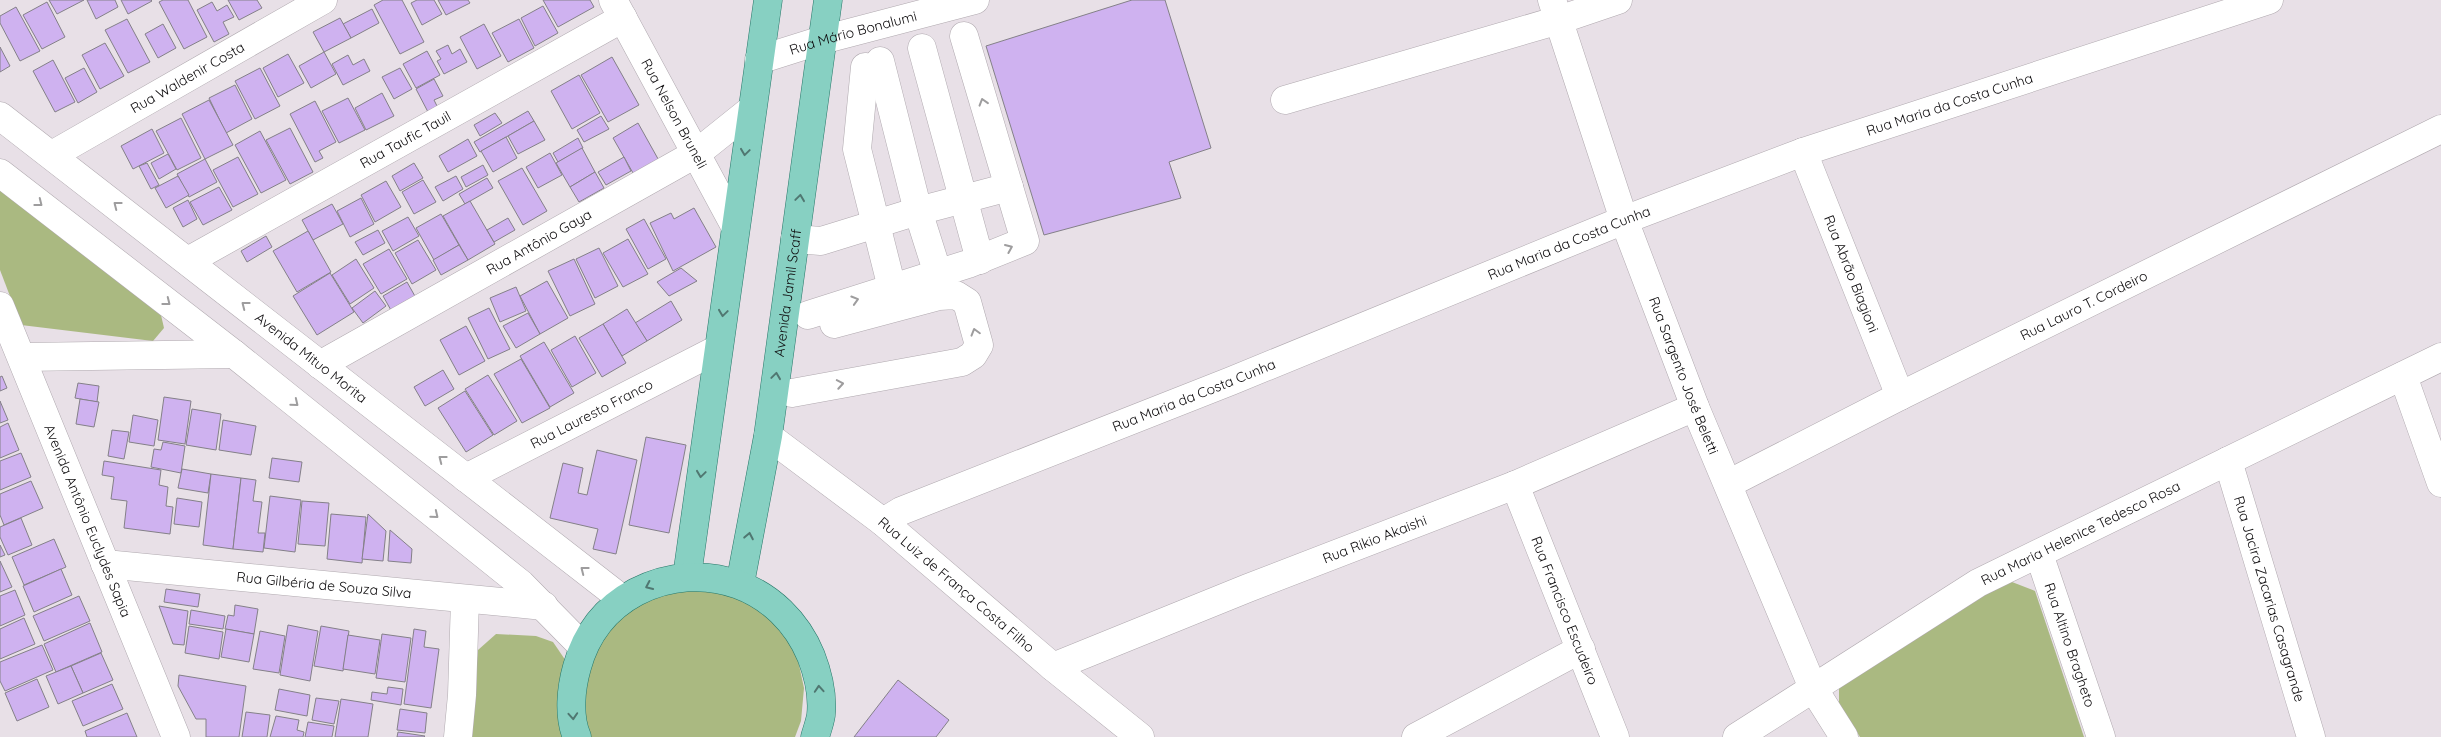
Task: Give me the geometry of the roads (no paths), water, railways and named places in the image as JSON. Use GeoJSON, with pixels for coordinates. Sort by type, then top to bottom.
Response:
{"type":"FeatureCollection","features":[{"type":"Feature","properties":{"kind":"main road"},"geometry":{"type":"LineString","coordinates":[[687,576],[758,60],[768,0]]}},
{"type":"Feature","properties":{"kind":"main road","name":"Avenida Jamil Scaff"},"geometry":{"type":"LineString","coordinates":[[740,584],[768,436],[828,0]]}},
{"type":"Feature","properties":{"kind":"main road"},"geometry":{"type":"LineString","coordinates":[[577,737],[574,730],[571,688],[583,647],[600,621],[622,600],[653,583],[687,576],[714,577],[740,584],[776,605],[803,636],[818,674],[821,715],[815,737]]}},
{"type":"Feature","properties":{"kind":"street","name":"Rua Waldenir Costa"},"geometry":{"type":"LineString","coordinates":[[52,156],[323,0]]}},
{"type":"Feature","properties":{"kind":"street","name":"Rua Mário Bonalumi"},"geometry":{"type":"LineString","coordinates":[[758,60],[822,40],[975,0]]}},
{"type":"Feature","properties":{"kind":"street"},"geometry":{"type":"LineString","coordinates":[[1285,100],[1555,10],[1618,0]]}},
{"type":"Feature","properties":{"kind":"street","name":"Rua Maria da Costa Cunha"},"geometry":{"type":"LineString","coordinates":[[883,522],[901,511],[1231,382],[1624,220],[1803,152],[2269,0]]}},
{"type":"Feature","properties":{"kind":"street","name":"Rua Nelson Bruneli"},"geometry":{"type":"LineString","coordinates":[[618,9],[735,226]]}},
{"type":"Feature","properties":{"kind":"street","name":"Rua Taufic Tauil"},"geometry":{"type":"LineString","coordinates":[[188,261],[618,9]]}},
{"type":"Feature","properties":{"kind":"street","name":"Rua Sargento José Beletti"},"geometry":{"type":"LineString","coordinates":[[1555,10],[1624,220],[1695,407],[1813,688],[1844,737]]}},
{"type":"Feature","properties":{"kind":"street"},"geometry":{"type":"LineString","coordinates":[[792,393],[962,362],[973,355],[979,345],[967,302],[956,295],[939,296],[806,323],[892,288],[980,260],[1025,241],[964,36]]}},
{"type":"Feature","properties":{"kind":"street"},"geometry":{"type":"LineString","coordinates":[[922,48],[980,260]]}},
{"type":"Feature","properties":{"kind":"street"},"geometry":{"type":"LineString","coordinates":[[892,288],[857,150],[872,64],[938,274]]}},
{"type":"Feature","properties":{"kind":"street","name":"Rua Antônio Gaya"},"geometry":{"type":"LineString","coordinates":[[320,364],[697,153],[752,109]]}},
{"type":"Feature","properties":{"kind":"street","name":"Avenida Mituo Morita"},"geometry":{"type":"LineString","coordinates":[[0,116],[622,600]]}},
{"type":"Feature","properties":{"kind":"street","name":"Rua Lauro T. Cordeiro"},"geometry":{"type":"LineString","coordinates":[[1728,484],[1900,396],[2441,129]]}},
{"type":"Feature","properties":{"kind":"street","name":"Rua Abrão Biagioni"},"geometry":{"type":"LineString","coordinates":[[1803,152],[1900,396]]}},
{"type":"Feature","properties":{"kind":"street"},"geometry":{"type":"LineString","coordinates":[[0,173],[234,354],[521,584],[583,647]]}},
{"type":"Feature","properties":{"kind":"street"},"geometry":{"type":"LineString","coordinates":[[795,239],[821,241],[918,211],[1009,187]]}},
{"type":"Feature","properties":{"kind":"street","name":"Avenida Antônio Euclydes Sapia"},"geometry":{"type":"LineString","coordinates":[[0,306],[176,737]]}},
{"type":"Feature","properties":{"kind":"street","name":"Rua Lauresto Franco"},"geometry":{"type":"LineString","coordinates":[[466,478],[718,349]]}},
{"type":"Feature","properties":{"kind":"street"},"geometry":{"type":"LineString","coordinates":[[22,357],[234,354]]}},
{"type":"Feature","properties":{"kind":"street","name":"Rua Maria Helenice Tedesco Rosa"},"geometry":{"type":"LineString","coordinates":[[1737,737],[1978,583],[2441,358]]}},
{"type":"Feature","properties":{"kind":"street"},"geometry":{"type":"LineString","coordinates":[[2403,376],[2441,483]]}},
{"type":"Feature","properties":{"kind":"street","name":"Rua Rikio Akaishi"},"geometry":{"type":"LineString","coordinates":[[1053,667],[1248,588],[1515,485],[1695,407]]}},
{"type":"Feature","properties":{"kind":"street","name":"Rua Luiz de França Costa Filho"},"geometry":{"type":"LineString","coordinates":[[768,436],[883,522],[1053,667],[1140,737]]}},
{"type":"Feature","properties":{"kind":"street","name":"Rua Jacira Zacarias Casagrande"},"geometry":{"type":"LineString","coordinates":[[2228,461],[2311,737]]}},
{"type":"Feature","properties":{"kind":"street","name":"Rua Francisco Escudeiro"},"geometry":{"type":"LineString","coordinates":[[1515,485],[1615,737]]}},
{"type":"Feature","properties":{"kind":"street","name":"Rua Altino Bragheto"},"geometry":{"type":"LineString","coordinates":[[2038,554],[2101,737]]}},
{"type":"Feature","properties":{"kind":"street","name":"Rua Gilbéria de Souza Silva"},"geometry":{"type":"LineString","coordinates":[[105,564],[464,600],[544,606]]}},
{"type":"Feature","properties":{"kind":"street"},"geometry":{"type":"LineString","coordinates":[[458,737],[462,695],[464,600]]}},
{"type":"Feature","properties":{"kind":"street"},"geometry":{"type":"LineString","coordinates":[[1416,737],[1581,649]]}}]}
